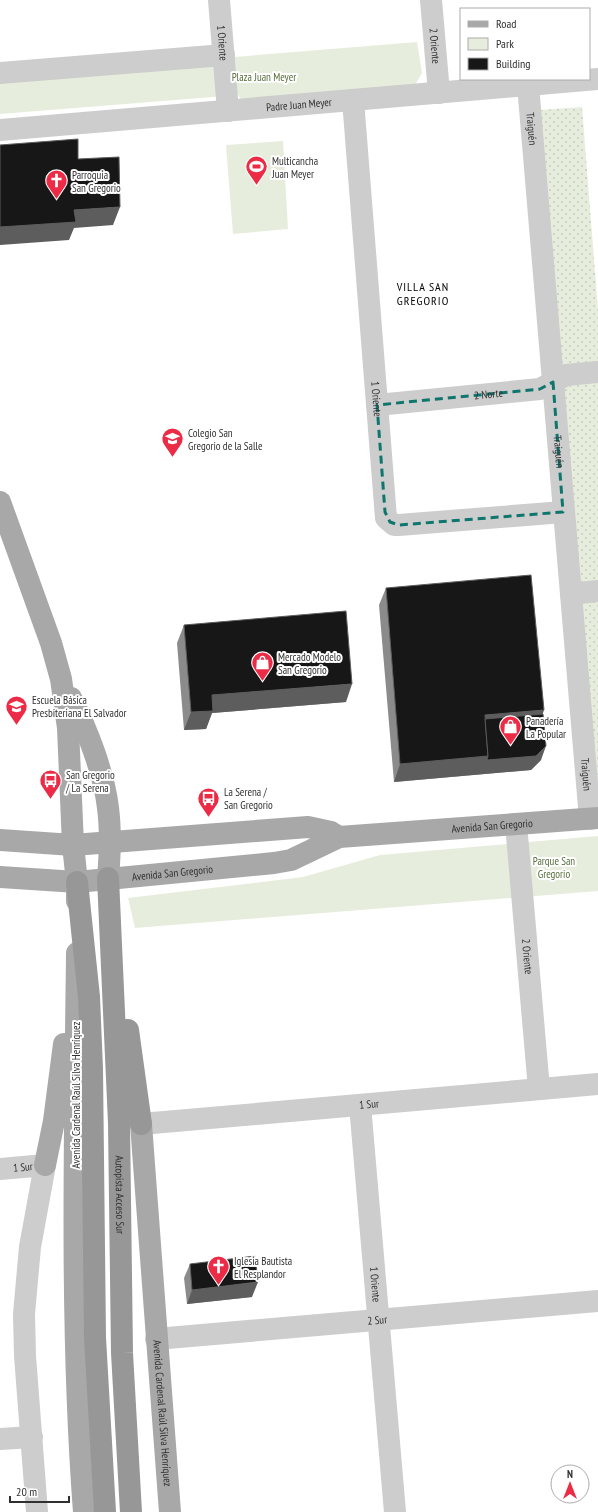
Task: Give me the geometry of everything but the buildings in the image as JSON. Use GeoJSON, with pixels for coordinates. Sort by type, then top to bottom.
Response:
{"type":"FeatureCollection","features":[{"type":"Feature","properties":{"kind":"highway","name":"Autopista Acceso Sur"},"geometry":{"type":"LineString","coordinates":[[108,878],[119,1122],[122,1353],[131,1512]]}},
{"type":"Feature","properties":{"kind":"highway"},"geometry":{"type":"LineString","coordinates":[[78,882],[84,939],[92,1062],[95,1338],[105,1512]]}},
{"type":"Feature","properties":{"kind":"highway"},"geometry":{"type":"LineString","coordinates":[[112,958],[127,1028],[141,1124]]}},
{"type":"Feature","properties":{"kind":"main road","name":"Avenida Cardenal Raúl Silva Henríquez"},"geometry":{"type":"LineString","coordinates":[[1,506],[51,643],[61,679],[68,728],[73,844],[78,882],[76,1339],[79,1434],[84,1512]]}},
{"type":"Feature","properties":{"kind":"main road","name":"Avenida Cardenal Raúl Silva Henríquez"},"geometry":{"type":"LineString","coordinates":[[61,679],[83,725],[101,777],[108,806],[110,842],[108,878]]}},
{"type":"Feature","properties":{"kind":"main road","name":"Avenida San Gregorio"},"geometry":{"type":"LineString","coordinates":[[0,877],[78,882],[291,860],[339,837],[594,818]]}},
{"type":"Feature","properties":{"kind":"main road","name":"Avenida San Gregorio"},"geometry":{"type":"LineString","coordinates":[[0,840],[73,844],[308,827],[331,832],[339,837]]}},
{"type":"Feature","properties":{"kind":"main road"},"geometry":{"type":"LineString","coordinates":[[45,1165],[54,1121],[62,1064],[78,882]]}},
{"type":"Feature","properties":{"kind":"main road","name":"Avenida Cardenal Raúl Silva Henríquez"},"geometry":{"type":"LineString","coordinates":[[141,1124],[170,1512]]}},
{"type":"Feature","properties":{"kind":"main road"},"geometry":{"type":"LineString","coordinates":[[166,1469],[176,1512]]}},
{"type":"Feature","properties":{"kind":"street","name":"1 Oriente"},"geometry":{"type":"LineString","coordinates":[[219,0],[228,110]]}},
{"type":"Feature","properties":{"kind":"street","name":"2 Oriente"},"geometry":{"type":"LineString","coordinates":[[431,0],[439,93]]}},
{"type":"Feature","properties":{"kind":"street"},"geometry":{"type":"LineString","coordinates":[[0,73],[224,55]]}},
{"type":"Feature","properties":{"kind":"street","name":"Padre Juan Meyer"},"geometry":{"type":"LineString","coordinates":[[0,130],[586,80]]}},
{"type":"Feature","properties":{"kind":"street","name":"Traiguén"},"geometry":{"type":"LineString","coordinates":[[528,85],[571,594],[594,818]]}},
{"type":"Feature","properties":{"kind":"street","name":"1 Oriente"},"geometry":{"type":"LineString","coordinates":[[353,100],[386,518],[394,525],[564,512]]}},
{"type":"Feature","properties":{"kind":"street","name":"2 Norte"},"geometry":{"type":"LineString","coordinates":[[377,405],[540,388],[566,375],[598,372]]}},
{"type":"Feature","properties":{"kind":"street"},"geometry":{"type":"LineString","coordinates":[[571,594],[598,591]]}},
{"type":"Feature","properties":{"kind":"street","name":"2 Oriente"},"geometry":{"type":"LineString","coordinates":[[516,824],[539,1089]]}},
{"type":"Feature","properties":{"kind":"street","name":"1 Sur"},"geometry":{"type":"LineString","coordinates":[[141,1124],[598,1084]]}},
{"type":"Feature","properties":{"kind":"street","name":"1 Oriente"},"geometry":{"type":"LineString","coordinates":[[360,1105],[395,1512]]}},
{"type":"Feature","properties":{"kind":"street"},"geometry":{"type":"LineString","coordinates":[[37,1512],[25,1349],[24,1307],[30,1247],[45,1165]]}},
{"type":"Feature","properties":{"kind":"street","name":"1 Sur"},"geometry":{"type":"LineString","coordinates":[[0,1169],[45,1165]]}},
{"type":"Feature","properties":{"kind":"street","name":"2 Sur"},"geometry":{"type":"LineString","coordinates":[[156,1339],[598,1301]]}},
{"type":"Feature","properties":{"kind":"street"},"geometry":{"type":"LineString","coordinates":[[0,1439],[32,1437]]}},
{"type":"Feature","properties":{"kind":"highlighted area"},"geometry":{"type":"Polygon","coordinates":[[[553,382],[563,512],[399,525],[390,522],[385,512],[377,405],[540,389],[553,382]]]}},
{"type":"Feature","properties":{"kind":"green space","name":"Plaza Juan Meyer"},"geometry":{"type":"Polygon","coordinates":[[[417,42],[422,73],[415,85],[243,102],[238,95],[0,114],[0,76],[417,42]]]}},
{"type":"Feature","properties":{"kind":"green space"},"geometry":{"type":"Polygon","coordinates":[[[582,107],[598,310],[598,790],[540,110],[582,107]]]}},
{"type":"Feature","properties":{"kind":"green space","name":"Multicancha Juan Meyer"},"geometry":{"type":"Polygon","coordinates":[[[283,141],[288,229],[233,234],[226,145],[283,141]]]}},
{"type":"Feature","properties":{"kind":"green space","name":"Parque San Gregorio"},"geometry":{"type":"Polygon","coordinates":[[[598,836],[598,891],[135,928],[128,898],[303,877],[380,855],[598,836]]]}},
{"type":"Feature","properties":{"kind":"place","name":"Multicancha Juan Meyer"},"geometry":{"type":"Point","coordinates":[257,186]}},
{"type":"Feature","properties":{"kind":"place","name":"Parroquia San Gregorio"},"geometry":{"type":"Point","coordinates":[56,200]}},
{"type":"Feature","properties":{"kind":"place","name":"Colegio San Gregorio de la Salle"},"geometry":{"type":"Point","coordinates":[173,458]}},
{"type":"Feature","properties":{"kind":"place","name":"Mercado Modelo San Gregorio"},"geometry":{"type":"Point","coordinates":[263,682]}},
{"type":"Feature","properties":{"kind":"place","name":"Escuela Básica Presbiteriana El Salvador"},"geometry":{"type":"Point","coordinates":[16,726]}},
{"type":"Feature","properties":{"kind":"place","name":"Panadería La Popular"},"geometry":{"type":"Point","coordinates":[510,746]}},
{"type":"Feature","properties":{"kind":"place","name":"San Gregorio / La Serena"},"geometry":{"type":"Point","coordinates":[50,800]}},
{"type":"Feature","properties":{"kind":"place","name":"La Serena / San Gregorio"},"geometry":{"type":"Point","coordinates":[209,818]}},
{"type":"Feature","properties":{"kind":"place","name":"Iglesia Bautista El Resplandor"},"geometry":{"type":"Point","coordinates":[218,1286]}},
{"type":"Feature","properties":{"kind":"district","name":"VILLA SAN GREGORIO"},"geometry":{"type":"Point","coordinates":[423,294]}}]}
